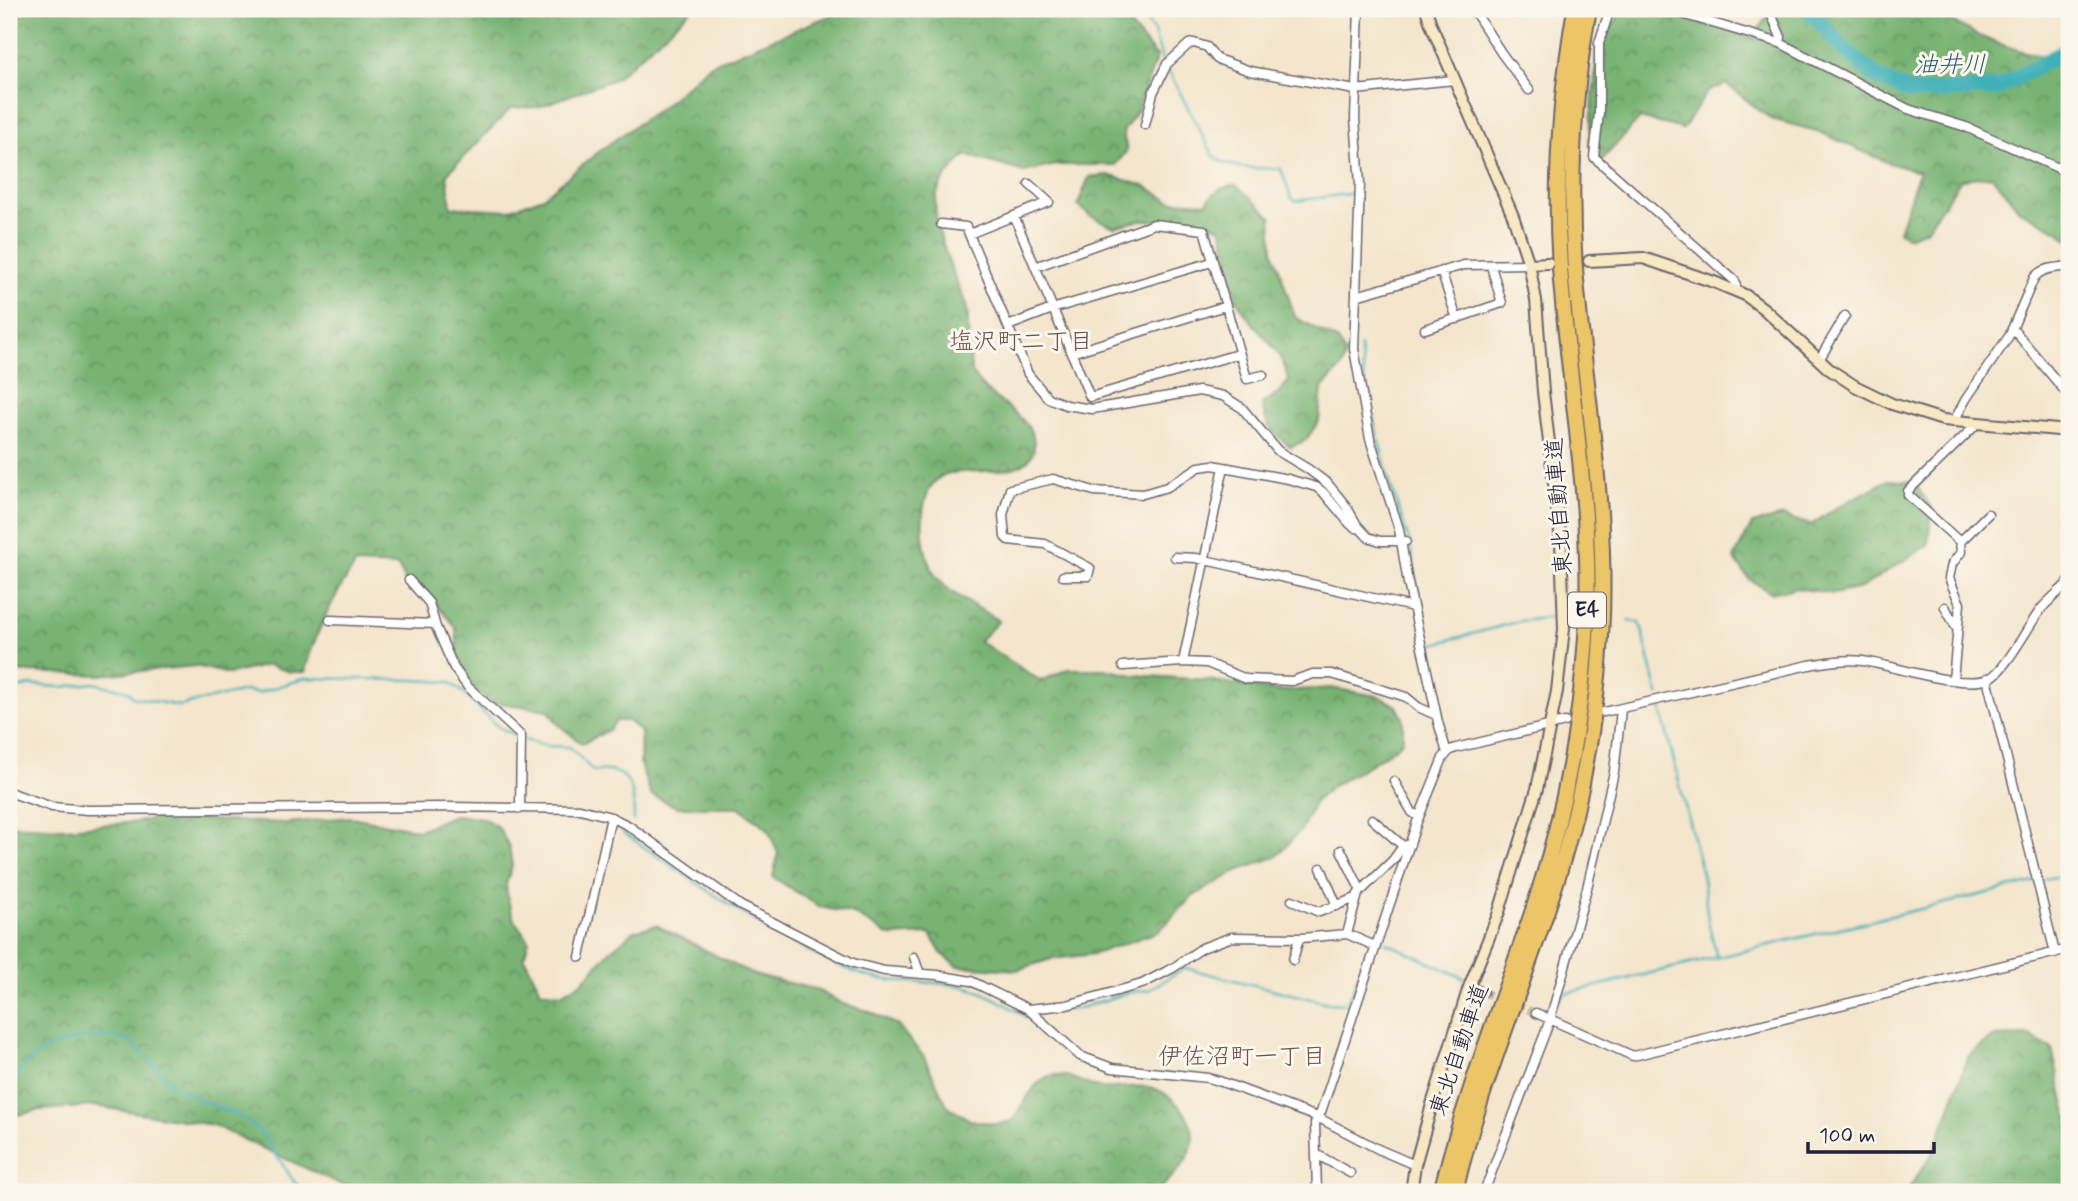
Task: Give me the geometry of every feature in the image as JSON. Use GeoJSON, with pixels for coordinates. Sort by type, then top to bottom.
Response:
{"type":"FeatureCollection","features":[{"type":"Feature","properties":{"kind":"highway","name":"東北自動車道"},"geometry":{"type":"LineString","coordinates":[[1441,1192],[1455,1138],[1548,858],[1562,807],[1578,720],[1586,634],[1588,537],[1560,269],[1558,182],[1562,101],[1575,9]]}},
{"type":"Feature","properties":{"kind":"highway","name":"東北自動車道"},"geometry":{"type":"LineString","coordinates":[[1455,1192],[1576,811],[1598,673],[1602,601],[1601,514],[1575,268],[1573,206],[1575,115],[1589,9]]}},
{"type":"Feature","properties":{"kind":"street"},"geometry":{"type":"LineString","coordinates":[[1359,9],[1355,90],[1360,184],[1354,349],[1370,439],[1404,541],[1413,607],[1447,753]]}},
{"type":"Feature","properties":{"kind":"street"},"geometry":{"type":"LineString","coordinates":[[1411,1192],[1415,1165],[1469,987],[1497,915],[1540,778],[1557,691],[1564,629],[1561,541],[1530,264],[1513,216],[1426,9]]}},
{"type":"Feature","properties":{"kind":"street"},"geometry":{"type":"LineString","coordinates":[[1473,9],[1529,90]]}},
{"type":"Feature","properties":{"kind":"street"},"geometry":{"type":"LineString","coordinates":[[1610,9],[1599,43],[1599,113],[1594,157],[1735,281],[1737,292]]}},
{"type":"Feature","properties":{"kind":"street"},"geometry":{"type":"LineString","coordinates":[[1665,9],[1780,43],[1908,109],[1966,127],[2069,173]]}},
{"type":"Feature","properties":{"kind":"street"},"geometry":{"type":"LineString","coordinates":[[1769,9],[1781,37],[1780,43]]}},
{"type":"Feature","properties":{"kind":"street"},"geometry":{"type":"LineString","coordinates":[[1145,125],[1153,93],[1167,64],[1189,44],[1207,47],[1217,59],[1250,71],[1355,90],[1454,80]]}},
{"type":"Feature","properties":{"kind":"street"},"geometry":{"type":"LineString","coordinates":[[969,234],[1048,202],[1029,184]]}},
{"type":"Feature","properties":{"kind":"street"},"geometry":{"type":"LineString","coordinates":[[1014,216],[1090,397],[1238,354]]}},
{"type":"Feature","properties":{"kind":"street"},"geometry":{"type":"LineString","coordinates":[[941,223],[966,227],[1028,373],[1048,398],[1092,409],[1199,391],[1211,392],[1242,408],[1278,451],[1328,484],[1368,537],[1380,541],[1404,541]]}},
{"type":"Feature","properties":{"kind":"street"},"geometry":{"type":"LineString","coordinates":[[1035,267],[1154,223],[1204,230],[1247,379],[1263,375]]}},
{"type":"Feature","properties":{"kind":"street"},"geometry":{"type":"LineString","coordinates":[[1589,261],[1643,258],[1737,292],[1764,309],[1819,360],[1855,386],[1892,404],[1943,420],[2069,431]]}},
{"type":"Feature","properties":{"kind":"street"},"geometry":{"type":"LineString","coordinates":[[1008,326],[1052,309],[1212,262]]}},
{"type":"Feature","properties":{"kind":"street"},"geometry":{"type":"LineString","coordinates":[[1356,296],[1464,265],[1548,263]]}},
{"type":"Feature","properties":{"kind":"street"},"geometry":{"type":"LineString","coordinates":[[1426,329],[1502,303],[1491,266]]}},
{"type":"Feature","properties":{"kind":"street"},"geometry":{"type":"LineString","coordinates":[[1954,421],[1966,398],[2013,329],[2038,272],[2069,266]]}},
{"type":"Feature","properties":{"kind":"street"},"geometry":{"type":"LineString","coordinates":[[1441,271],[1457,319]]}},
{"type":"Feature","properties":{"kind":"street"},"geometry":{"type":"LineString","coordinates":[[1071,353],[1225,306]]}},
{"type":"Feature","properties":{"kind":"street"},"geometry":{"type":"LineString","coordinates":[[1819,360],[1845,316]]}},
{"type":"Feature","properties":{"kind":"street"},"geometry":{"type":"LineString","coordinates":[[2013,329],[2068,390]]}},
{"type":"Feature","properties":{"kind":"street"},"geometry":{"type":"LineString","coordinates":[[1953,680],[1961,604],[1949,578],[1952,564],[1961,552],[1960,542],[1908,495],[1978,423]]}},
{"type":"Feature","properties":{"kind":"street"},"geometry":{"type":"LineString","coordinates":[[1063,576],[1088,576],[1090,568],[1045,544],[1008,540],[1005,537],[1003,515],[1010,489],[1054,479],[1101,492],[1143,494],[1167,487],[1199,467],[1209,465],[1288,479],[1316,487],[1350,524],[1362,531]]}},
{"type":"Feature","properties":{"kind":"street"},"geometry":{"type":"LineString","coordinates":[[1183,662],[1224,467]]}},
{"type":"Feature","properties":{"kind":"street"},"geometry":{"type":"LineString","coordinates":[[1960,542],[1988,514]]}},
{"type":"Feature","properties":{"kind":"street"},"geometry":{"type":"LineString","coordinates":[[1175,557],[1413,607]]}},
{"type":"Feature","properties":{"kind":"street"},"geometry":{"type":"LineString","coordinates":[[409,580],[429,603],[454,668],[467,686],[521,736],[520,809]]}},
{"type":"Feature","properties":{"kind":"street"},"geometry":{"type":"LineString","coordinates":[[1604,712],[1809,664],[1837,661],[1866,662],[1953,680],[1979,681],[1995,674],[2042,608],[2069,582]]}},
{"type":"Feature","properties":{"kind":"street"},"geometry":{"type":"LineString","coordinates":[[1945,607],[1957,629]]}},
{"type":"Feature","properties":{"kind":"street"},"geometry":{"type":"LineString","coordinates":[[330,620],[435,624]]}},
{"type":"Feature","properties":{"kind":"street"},"geometry":{"type":"LineString","coordinates":[[1123,666],[1207,663],[1245,679],[1292,681],[1313,674],[1332,674],[1406,697],[1436,715]]}},
{"type":"Feature","properties":{"kind":"street"},"geometry":{"type":"LineString","coordinates":[[1987,678],[2055,953]]}},
{"type":"Feature","properties":{"kind":"street"},"geometry":{"type":"LineString","coordinates":[[1484,1192],[1550,1020],[1587,888],[1611,784],[1621,710]]}},
{"type":"Feature","properties":{"kind":"street"},"geometry":{"type":"LineString","coordinates":[[1317,1192],[1315,1123],[1321,1112],[1406,845],[1437,769],[1447,753],[1457,748],[1565,722]]}},
{"type":"Feature","properties":{"kind":"street"},"geometry":{"type":"LineString","coordinates":[[1394,781],[1412,811],[1419,817]]}},
{"type":"Feature","properties":{"kind":"street"},"geometry":{"type":"LineString","coordinates":[[9,792],[52,807],[88,810],[580,809],[611,817],[629,826],[741,906],[801,939],[865,968],[971,981],[1028,1009],[1068,1046],[1091,1060],[1134,1072],[1208,1078],[1317,1117],[1415,1165]]}},
{"type":"Feature","properties":{"kind":"street"},"geometry":{"type":"LineString","coordinates":[[580,957],[611,817]]}},
{"type":"Feature","properties":{"kind":"street"},"geometry":{"type":"LineString","coordinates":[[1373,819],[1406,845]]}},
{"type":"Feature","properties":{"kind":"street"},"geometry":{"type":"LineString","coordinates":[[1292,900],[1319,912],[1337,906],[1359,894],[1406,845]]}},
{"type":"Feature","properties":{"kind":"street"},"geometry":{"type":"LineString","coordinates":[[1341,850],[1359,894],[1347,934]]}},
{"type":"Feature","properties":{"kind":"street"},"geometry":{"type":"LineString","coordinates":[[1321,868],[1337,906]]}},
{"type":"Feature","properties":{"kind":"street"},"geometry":{"type":"LineString","coordinates":[[1028,1009],[1067,1005],[1142,984],[1173,968],[1202,948],[1232,937],[1347,934],[1375,946]]}},
{"type":"Feature","properties":{"kind":"street"},"geometry":{"type":"LineString","coordinates":[[1293,960],[1299,937]]}},
{"type":"Feature","properties":{"kind":"street"},"geometry":{"type":"LineString","coordinates":[[1536,1013],[1633,1056],[2069,949]]}},
{"type":"Feature","properties":{"kind":"street"},"geometry":{"type":"LineString","coordinates":[[914,957],[920,974]]}},
{"type":"Feature","properties":{"kind":"street"},"geometry":{"type":"LineString","coordinates":[[1469,987],[1483,992]]}},
{"type":"Feature","properties":{"kind":"street"},"geometry":{"type":"LineString","coordinates":[[1316,1154],[1350,1173]]}},
{"type":"Feature","properties":{"kind":"green space"},"geometry":{"type":"Polygon","coordinates":[[[9,9],[692,9],[615,79],[538,107],[511,108],[447,174],[451,207],[509,210],[543,197],[606,146],[663,106],[711,64],[846,9],[1116,9],[1157,57],[1137,111],[1123,132],[1127,151],[1115,165],[1056,165],[1024,172],[966,155],[940,186],[936,198],[938,226],[967,310],[973,374],[988,392],[1027,425],[1034,445],[1031,456],[1023,464],[1012,468],[956,472],[946,474],[935,481],[928,492],[922,522],[923,539],[932,569],[951,591],[999,621],[979,641],[1041,681],[1068,669],[1104,669],[1133,675],[1208,680],[1279,691],[1331,688],[1378,696],[1397,706],[1403,718],[1403,740],[1371,764],[1334,785],[1315,801],[1302,829],[1276,857],[1237,871],[1192,897],[1158,932],[1094,954],[1051,959],[1017,970],[958,966],[941,953],[930,934],[890,936],[854,914],[820,907],[773,877],[778,853],[768,829],[739,807],[677,807],[651,795],[640,765],[641,732],[628,721],[616,721],[609,730],[582,744],[558,724],[548,710],[500,703],[496,705],[466,683],[458,665],[456,628],[432,599],[407,584],[398,566],[356,564],[326,616],[305,672],[290,672],[268,665],[229,674],[196,666],[99,675],[9,671],[9,9]]]}},
{"type":"Feature","properties":{"kind":"green space"},"geometry":{"type":"Polygon","coordinates":[[[1628,9],[1670,9],[1753,38],[1772,9],[1936,9],[1979,36],[2008,47],[2056,60],[2069,54],[2069,240],[2058,231],[2020,211],[1992,176],[1961,179],[1926,230],[1908,237],[1899,231],[1919,172],[1889,163],[1817,131],[1771,119],[1726,84],[1707,92],[1683,129],[1640,118],[1601,161],[1589,145],[1597,51],[1620,13],[1628,9]]]}},
{"type":"Feature","properties":{"kind":"green space"},"geometry":{"type":"Polygon","coordinates":[[[1108,175],[1145,186],[1170,201],[1206,203],[1219,190],[1236,185],[1271,216],[1273,250],[1295,317],[1338,341],[1346,354],[1341,368],[1322,388],[1319,421],[1306,440],[1291,447],[1268,424],[1262,404],[1289,381],[1278,354],[1248,316],[1234,293],[1221,228],[1212,224],[1142,220],[1114,227],[1090,216],[1078,205],[1089,177],[1108,175]]]}},
{"type":"Feature","properties":{"kind":"green space"},"geometry":{"type":"Polygon","coordinates":[[[1888,480],[1914,482],[1932,508],[1928,545],[1861,588],[1834,594],[1796,588],[1771,593],[1749,579],[1734,558],[1752,524],[1783,516],[1811,525],[1834,509],[1888,480]]]}},
{"type":"Feature","properties":{"kind":"green space"},"geometry":{"type":"Polygon","coordinates":[[[172,815],[209,820],[285,823],[351,817],[419,830],[454,815],[483,818],[498,827],[509,846],[512,866],[506,884],[508,900],[514,920],[529,940],[524,957],[541,991],[561,994],[581,983],[610,951],[634,931],[656,925],[754,975],[815,989],[843,1004],[868,1011],[897,1025],[924,1057],[947,1105],[970,1120],[997,1124],[1012,1121],[1038,1083],[1049,1076],[1062,1075],[1101,1088],[1149,1087],[1170,1097],[1189,1119],[1193,1131],[1190,1153],[1176,1173],[1157,1192],[357,1192],[213,1125],[95,1106],[40,1110],[9,1117],[9,825],[65,828],[137,822],[172,815]]]}},
{"type":"Feature","properties":{"kind":"green space"},"geometry":{"type":"Polygon","coordinates":[[[2030,1036],[2052,1049],[2069,1123],[2069,1192],[1906,1192],[1933,1153],[1969,1055],[1992,1037],[2030,1036]]]}},
{"type":"Feature","properties":{"kind":"waterway"},"geometry":{"type":"LineString","coordinates":[[1139,9],[1154,32],[1163,63]]}},
{"type":"Feature","properties":{"kind":"waterway","name":"油井川"},"geometry":{"type":"LineString","coordinates":[[1808,9],[1842,47],[1878,78],[1911,92],[1998,88],[2069,47]]}},
{"type":"Feature","properties":{"kind":"waterway"},"geometry":{"type":"LineString","coordinates":[[1167,68],[1213,155],[1220,160],[1245,168],[1281,169],[1291,198],[1296,201],[1355,193],[1354,238]]}},
{"type":"Feature","properties":{"kind":"waterway"},"geometry":{"type":"LineString","coordinates":[[1360,347],[1365,386],[1389,481],[1410,543],[1427,646],[1520,621],[1557,617]]}},
{"type":"Feature","properties":{"kind":"waterway"},"geometry":{"type":"LineString","coordinates":[[1628,620],[1639,623],[1642,629],[1658,695]]}},
{"type":"Feature","properties":{"kind":"waterway"},"geometry":{"type":"LineString","coordinates":[[9,690],[32,685],[61,687],[94,683],[128,691],[133,697],[179,706],[245,691],[258,693],[306,678],[449,682],[497,726],[514,735]]}},
{"type":"Feature","properties":{"kind":"waterway"},"geometry":{"type":"LineString","coordinates":[[1661,709],[1703,878],[1708,921],[1717,958]]}},
{"type":"Feature","properties":{"kind":"waterway"},"geometry":{"type":"LineString","coordinates":[[525,740],[547,746],[570,747],[593,771],[610,771],[622,775],[632,792],[634,821]]}},
{"type":"Feature","properties":{"kind":"waterway"},"geometry":{"type":"LineString","coordinates":[[623,833],[765,927],[825,959],[869,977],[968,987],[998,1000],[1035,1023],[1036,1021]]}},
{"type":"Feature","properties":{"kind":"waterway"},"geometry":{"type":"LineString","coordinates":[[2040,880],[2069,874]]}},
{"type":"Feature","properties":{"kind":"waterway"},"geometry":{"type":"LineString","coordinates":[[1559,1002],[1563,994],[2034,882]]}},
{"type":"Feature","properties":{"kind":"waterway"},"geometry":{"type":"LineString","coordinates":[[1385,942],[1464,978]]}},
{"type":"Feature","properties":{"kind":"waterway"},"geometry":{"type":"LineString","coordinates":[[1040,1012],[1077,1009],[1127,993],[1148,990],[1185,968],[1328,1003],[1345,1004],[1354,989],[1367,950]]}},
{"type":"Feature","properties":{"kind":"waterway"},"geometry":{"type":"LineString","coordinates":[[1536,1007],[1550,1007]]}},
{"type":"Feature","properties":{"kind":"waterway"},"geometry":{"type":"LineString","coordinates":[[9,1089],[25,1066],[35,1057],[59,1044],[86,1038],[111,1037],[129,1040],[172,1083],[197,1099],[242,1117],[261,1132],[295,1183],[306,1192]]}},
{"type":"Feature","properties":{"kind":"waterway"},"geometry":{"type":"LineString","coordinates":[[2025,1192],[2030,1187],[2039,1187],[2044,1192]]}},
{"type":"Feature","properties":{"kind":"waterway"},"geometry":{"type":"LineString","coordinates":[[444,1192],[451,1192]]}},
{"type":"Feature","properties":{"kind":"tunnel"},"geometry":{"type":"LineString","coordinates":[[1483,992],[1536,1013]]}},
{"type":"Feature","properties":{"kind":"district","name":"塩沢町二丁目"},"geometry":{"type":"Point","coordinates":[1021,342]}},
{"type":"Feature","properties":{"kind":"district","name":"伊佐沼町一丁目"},"geometry":{"type":"Point","coordinates":[1242,1057]}}]}
